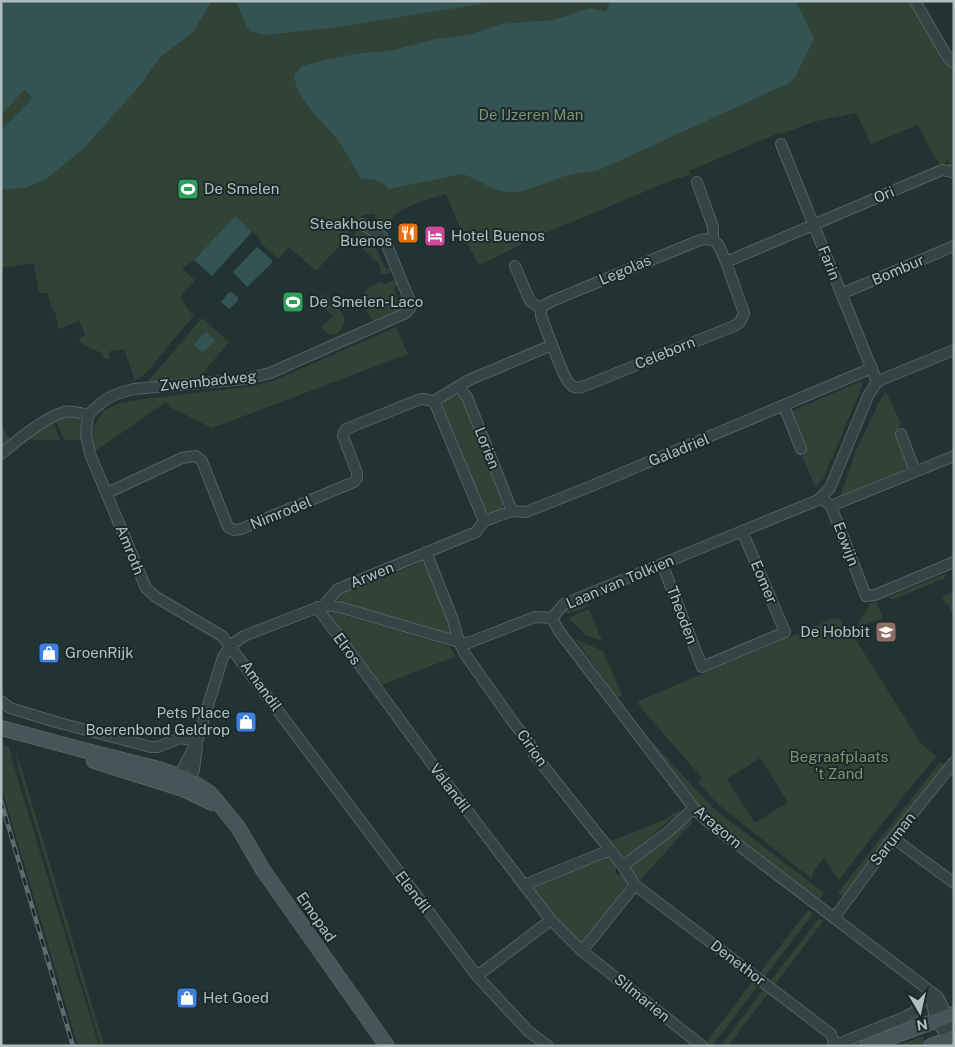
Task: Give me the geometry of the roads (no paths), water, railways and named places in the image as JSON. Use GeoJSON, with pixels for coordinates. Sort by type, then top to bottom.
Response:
{"type":"FeatureCollection","features":[{"type":"Feature","properties":{"kind":"main road","name":"Emopad"},"geometry":{"type":"LineString","coordinates":[[1,728],[87,752],[133,762],[210,793],[238,827],[263,870],[387,1046]]}},
{"type":"Feature","properties":{"kind":"main road","name":"Emopad"},"geometry":{"type":"LineString","coordinates":[[1,736],[184,782]]}},
{"type":"Feature","properties":{"kind":"main road"},"geometry":{"type":"LineString","coordinates":[[866,1046],[945,1016]]}},
{"type":"Feature","properties":{"kind":"main road"},"geometry":{"type":"LineString","coordinates":[[931,1046],[951,1038]]}},
{"type":"Feature","properties":{"kind":"street"},"geometry":{"type":"LineString","coordinates":[[915,1],[948,58],[954,63]]}},
{"type":"Feature","properties":{"kind":"street","name":"Farin"},"geometry":{"type":"LineString","coordinates":[[781,144],[877,382]]}},
{"type":"Feature","properties":{"kind":"street","name":"Ori"},"geometry":{"type":"LineString","coordinates":[[814,225],[942,170],[949,170],[954,173]]}},
{"type":"Feature","properties":{"kind":"street"},"geometry":{"type":"LineString","coordinates":[[697,182],[713,226],[712,239],[718,243],[726,262],[814,225]]}},
{"type":"Feature","properties":{"kind":"street","name":"Zwembadweg"},"geometry":{"type":"LineString","coordinates":[[88,415],[104,400],[116,393],[134,389],[246,379],[270,373],[409,311],[411,304],[387,245],[382,236],[362,224]]}},
{"type":"Feature","properties":{"kind":"street","name":"Legolas"},"geometry":{"type":"LineString","coordinates":[[541,309],[552,301],[692,243],[706,238],[712,239]]}},
{"type":"Feature","properties":{"kind":"street","name":"Bombur"},"geometry":{"type":"LineString","coordinates":[[841,294],[954,246]]}},
{"type":"Feature","properties":{"kind":"street","name":"Celeborn"},"geometry":{"type":"LineString","coordinates":[[552,345],[567,380],[576,388],[734,326],[743,318],[743,308],[726,262]]}},
{"type":"Feature","properties":{"kind":"street"},"geometry":{"type":"LineString","coordinates":[[434,401],[469,380],[552,345],[541,316],[541,309],[530,301],[515,266]]}},
{"type":"Feature","properties":{"kind":"street"},"geometry":{"type":"LineString","coordinates":[[822,496],[830,488],[868,396],[877,382],[954,350]]}},
{"type":"Feature","properties":{"kind":"street","name":"Galadriel"},"geometry":{"type":"LineString","coordinates":[[484,521],[512,511],[526,512],[872,368]]}},
{"type":"Feature","properties":{"kind":"street","name":"Lorien"},"geometry":{"type":"LineString","coordinates":[[459,387],[467,397],[512,511]]}},
{"type":"Feature","properties":{"kind":"street","name":"Nimrodel"},"geometry":{"type":"LineString","coordinates":[[107,493],[182,458],[196,456],[202,460],[228,526],[234,530],[241,529],[354,482],[357,478],[357,473],[343,436],[346,429],[418,400],[434,401]]}},
{"type":"Feature","properties":{"kind":"street","name":"Lorien"},"geometry":{"type":"LineString","coordinates":[[434,401],[484,521]]}},
{"type":"Feature","properties":{"kind":"street"},"geometry":{"type":"LineString","coordinates":[[784,406],[801,449]]}},
{"type":"Feature","properties":{"kind":"street"},"geometry":{"type":"LineString","coordinates":[[1,454],[22,436],[65,412],[74,411],[88,415]]}},
{"type":"Feature","properties":{"kind":"street","name":"Amroth"},"geometry":{"type":"LineString","coordinates":[[88,415],[86,435],[90,454],[146,588],[156,597],[222,636],[231,645]]}},
{"type":"Feature","properties":{"kind":"street"},"geometry":{"type":"LineString","coordinates":[[901,434],[915,471]]}},
{"type":"Feature","properties":{"kind":"street"},"geometry":{"type":"LineString","coordinates":[[831,506],[954,456]]}},
{"type":"Feature","properties":{"kind":"street","name":"Eowijn"},"geometry":{"type":"LineString","coordinates":[[822,496],[831,506],[866,596],[875,595],[954,562]]}},
{"type":"Feature","properties":{"kind":"street","name":"Laan van Tolkien"},"geometry":{"type":"LineString","coordinates":[[321,606],[339,607],[468,643],[535,618],[552,618],[564,604],[818,500],[822,496]]}},
{"type":"Feature","properties":{"kind":"street","name":"Arwen"},"geometry":{"type":"LineString","coordinates":[[321,606],[338,589],[476,532],[484,521]]}},
{"type":"Feature","properties":{"kind":"street","name":"Eomer"},"geometry":{"type":"LineString","coordinates":[[702,667],[786,632],[742,531]]}},
{"type":"Feature","properties":{"kind":"street"},"geometry":{"type":"LineString","coordinates":[[426,552],[453,620],[459,642]]}},
{"type":"Feature","properties":{"kind":"street","name":"Theoden"},"geometry":{"type":"LineString","coordinates":[[662,564],[702,667]]}},
{"type":"Feature","properties":{"kind":"street"},"geometry":{"type":"LineString","coordinates":[[184,782],[196,762],[198,741],[223,657],[231,645],[244,636],[321,606]]}},
{"type":"Feature","properties":{"kind":"street","name":"Elros"},"geometry":{"type":"LineString","coordinates":[[321,606],[376,690]]}},
{"type":"Feature","properties":{"kind":"street","name":"Aragorn"},"geometry":{"type":"LineString","coordinates":[[552,618],[559,630],[694,808],[708,822],[938,998],[951,1038]]}},
{"type":"Feature","properties":{"kind":"street","name":"Cirion"},"geometry":{"type":"LineString","coordinates":[[459,642],[470,661],[529,742],[534,754],[623,866]]}},
{"type":"Feature","properties":{"kind":"street","name":"Amandil"},"geometry":{"type":"LineString","coordinates":[[231,645],[291,728]]}},
{"type":"Feature","properties":{"kind":"street","name":"Valandil"},"geometry":{"type":"LineString","coordinates":[[376,690],[551,920]]}},
{"type":"Feature","properties":{"kind":"street"},"geometry":{"type":"LineString","coordinates":[[1,701],[10,708],[151,747],[180,738],[198,741]]}},
{"type":"Feature","properties":{"kind":"street","name":"Elendil"},"geometry":{"type":"LineString","coordinates":[[291,728],[477,976],[528,1031],[548,1046]]}},
{"type":"Feature","properties":{"kind":"street","name":"Saruman"},"geometry":{"type":"LineString","coordinates":[[834,918],[894,838],[953,766]]}},
{"type":"Feature","properties":{"kind":"street"},"geometry":{"type":"LineString","coordinates":[[623,866],[668,832],[694,808]]}},
{"type":"Feature","properties":{"kind":"street"},"geometry":{"type":"LineString","coordinates":[[894,838],[954,883]]}},
{"type":"Feature","properties":{"kind":"street"},"geometry":{"type":"LineString","coordinates":[[524,885],[610,850]]}},
{"type":"Feature","properties":{"kind":"street","name":"Denethor"},"geometry":{"type":"LineString","coordinates":[[623,866],[636,885],[831,1034],[834,1045]]}},
{"type":"Feature","properties":{"kind":"street"},"geometry":{"type":"LineString","coordinates":[[582,951],[636,885]]}},
{"type":"Feature","properties":{"kind":"street"},"geometry":{"type":"LineString","coordinates":[[477,976],[551,920]]}},
{"type":"Feature","properties":{"kind":"street","name":"Silmarien"},"geometry":{"type":"LineString","coordinates":[[551,920],[582,951],[702,1046]]}},
{"type":"Feature","properties":{"kind":"street"},"geometry":{"type":"LineString","coordinates":[[834,1045],[905,1017],[914,1012],[930,992]]}},
{"type":"Feature","properties":{"kind":"water"},"geometry":{"type":"Polygon","coordinates":[[[1,1],[210,1],[210,4],[193,32],[160,57],[142,83],[84,148],[45,180],[25,188],[4,189],[1,188],[1,130],[31,100],[31,96],[24,90],[1,115],[1,1]]]}},
{"type":"Feature","properties":{"kind":"water"},"geometry":{"type":"Polygon","coordinates":[[[236,1],[498,1],[339,27],[265,35],[252,32],[247,27],[236,1]]]}},
{"type":"Feature","properties":{"kind":"water"},"geometry":{"type":"Polygon","coordinates":[[[610,1],[796,1],[814,39],[795,77],[789,83],[599,170],[564,176],[530,189],[513,192],[499,191],[462,174],[389,189],[377,180],[362,179],[339,142],[306,104],[294,76],[302,66],[329,59],[362,53],[389,51],[436,39],[469,35],[501,24],[554,20],[590,8],[606,12],[610,1]]]}},
{"type":"Feature","properties":{"kind":"water"},"geometry":{"type":"Polygon","coordinates":[[[235,216],[251,233],[212,276],[194,260],[235,216]]]}},
{"type":"Feature","properties":{"kind":"water"},"geometry":{"type":"Polygon","coordinates":[[[257,247],[272,260],[272,263],[247,287],[233,272],[257,247]]]}},
{"type":"Feature","properties":{"kind":"water"},"geometry":{"type":"Polygon","coordinates":[[[231,292],[238,297],[238,301],[229,309],[221,302],[231,292]]]}},
{"type":"Feature","properties":{"kind":"water"},"geometry":{"type":"Polygon","coordinates":[[[207,332],[215,341],[202,353],[194,345],[207,332]]]}},
{"type":"Feature","properties":{"kind":"railway"},"geometry":{"type":"LineString","coordinates":[[1,801],[73,1046]]}},
{"type":"Feature","properties":{"kind":"place","name":"De Smelen"},"geometry":{"type":"Point","coordinates":[188,189]}},
{"type":"Feature","properties":{"kind":"place","name":"Steakhouse Buenos"},"geometry":{"type":"Point","coordinates":[408,233]}},
{"type":"Feature","properties":{"kind":"place","name":"Hotel Buenos"},"geometry":{"type":"Point","coordinates":[435,236]}},
{"type":"Feature","properties":{"kind":"place","name":"De Smelen-Laco"},"geometry":{"type":"Point","coordinates":[293,302]}},
{"type":"Feature","properties":{"kind":"place","name":"De Hobbit"},"geometry":{"type":"Point","coordinates":[886,632]}},
{"type":"Feature","properties":{"kind":"place","name":"GroenRijk"},"geometry":{"type":"Point","coordinates":[49,653]}},
{"type":"Feature","properties":{"kind":"place","name":"Pets Place Boerenbond Geldrop"},"geometry":{"type":"Point","coordinates":[246,722]}},
{"type":"Feature","properties":{"kind":"place","name":"Het Goed"},"geometry":{"type":"Point","coordinates":[187,998]}},
{"type":"Feature","properties":{"kind":"park label","name":"De IJzeren Man"},"geometry":{"type":"Point","coordinates":[531,115]}},
{"type":"Feature","properties":{"kind":"park label","name":"Begraafplaats 't Zand"},"geometry":{"type":"Point","coordinates":[839,766]}}]}
